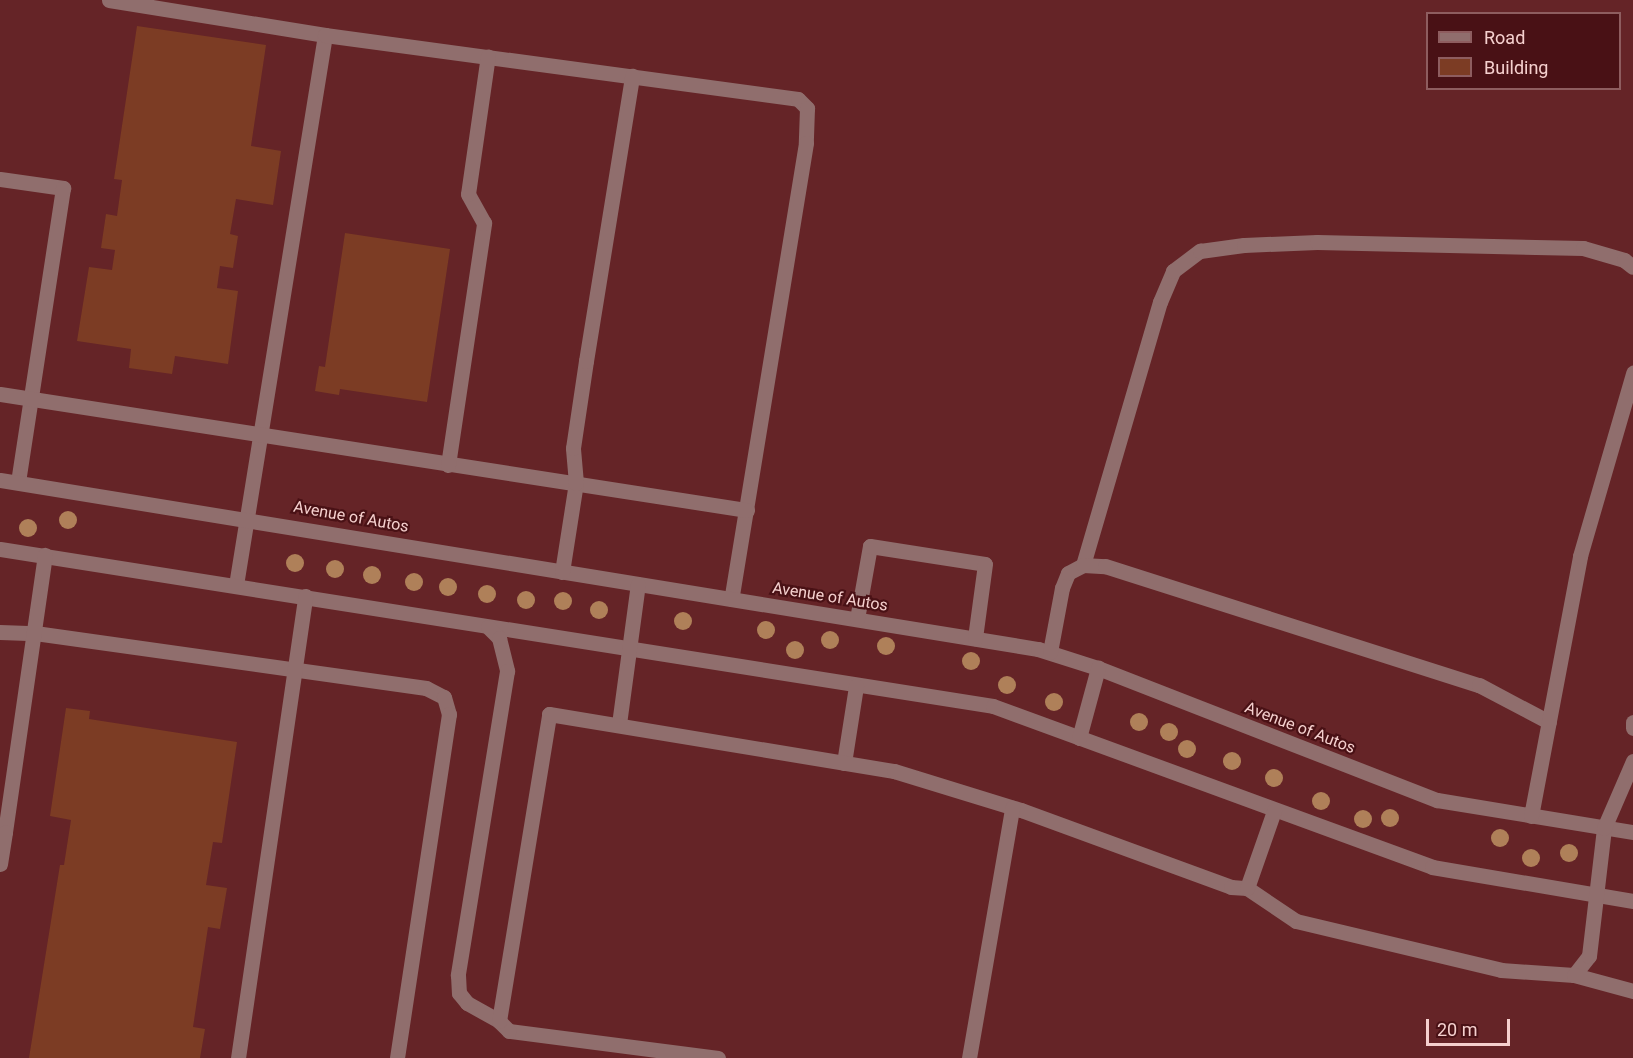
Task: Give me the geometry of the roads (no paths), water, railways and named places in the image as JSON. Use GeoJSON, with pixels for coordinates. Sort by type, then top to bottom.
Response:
{"type":"FeatureCollection","features":[{"type":"Feature","properties":{"kind":"street"},"geometry":{"type":"LineString","coordinates":[[109,0],[325,35],[798,99],[807,108],[806,143],[731,599]]}},
{"type":"Feature","properties":{"kind":"street"},"geometry":{"type":"LineString","coordinates":[[236,585],[325,35]]}},
{"type":"Feature","properties":{"kind":"street"},"geometry":{"type":"LineString","coordinates":[[448,465],[484,223],[468,194],[488,56]]}},
{"type":"Feature","properties":{"kind":"street"},"geometry":{"type":"LineString","coordinates":[[562,572],[576,483],[575,437],[632,76]]}},
{"type":"Feature","properties":{"kind":"street"},"geometry":{"type":"LineString","coordinates":[[0,179],[63,188],[18,481]]}},
{"type":"Feature","properties":{"kind":"street"},"geometry":{"type":"LineString","coordinates":[[1083,565],[1160,303],[1173,271],[1200,251],[1244,244],[1317,242],[1583,248],[1624,260],[1633,267]]}},
{"type":"Feature","properties":{"kind":"street"},"geometry":{"type":"LineString","coordinates":[[1531,816],[1580,556],[1633,373]]}},
{"type":"Feature","properties":{"kind":"street"},"geometry":{"type":"LineString","coordinates":[[0,394],[261,438],[747,510]]}},
{"type":"Feature","properties":{"kind":"street","name":"Avenue of Autos"},"geometry":{"type":"LineString","coordinates":[[0,480],[248,518],[1050,652],[1098,668],[1437,800],[1633,832]]}},
{"type":"Feature","properties":{"kind":"street"},"geometry":{"type":"LineString","coordinates":[[857,620],[870,546],[985,564],[975,638]]}},
{"type":"Feature","properties":{"kind":"street"},"geometry":{"type":"LineString","coordinates":[[0,549],[993,706],[1274,811],[1432,867],[1633,901]]}},
{"type":"Feature","properties":{"kind":"street"},"geometry":{"type":"LineString","coordinates":[[0,864],[2,831],[35,633],[45,555]]}},
{"type":"Feature","properties":{"kind":"street"},"geometry":{"type":"LineString","coordinates":[[1050,652],[1062,588],[1068,573],[1083,565],[1105,567],[1479,685],[1549,722]]}},
{"type":"Feature","properties":{"kind":"street"},"geometry":{"type":"LineString","coordinates":[[619,724],[638,584]]}},
{"type":"Feature","properties":{"kind":"street"},"geometry":{"type":"LineString","coordinates":[[238,1058],[305,596]]}},
{"type":"Feature","properties":{"kind":"street"},"geometry":{"type":"LineString","coordinates":[[488,627],[499,638],[507,671],[458,975],[459,993],[467,1003],[499,1021],[509,1031],[718,1058]]}},
{"type":"Feature","properties":{"kind":"street"},"geometry":{"type":"LineString","coordinates":[[0,632],[35,633],[426,688],[444,697],[449,714],[397,1058]]}},
{"type":"Feature","properties":{"kind":"street"},"geometry":{"type":"LineString","coordinates":[[1080,738],[1098,668]]}},
{"type":"Feature","properties":{"kind":"street"},"geometry":{"type":"LineString","coordinates":[[844,763],[856,686]]}},
{"type":"Feature","properties":{"kind":"street"},"geometry":{"type":"LineString","coordinates":[[499,1021],[549,714],[894,771],[1012,808],[1231,887],[1247,888],[1296,921],[1501,970],[1574,975],[1633,991]]}},
{"type":"Feature","properties":{"kind":"street"},"geometry":{"type":"LineString","coordinates":[[1633,722],[1633,728]]}},
{"type":"Feature","properties":{"kind":"street"},"geometry":{"type":"LineString","coordinates":[[1574,975],[1589,956],[1604,828],[1633,761]]}},
{"type":"Feature","properties":{"kind":"street"},"geometry":{"type":"LineString","coordinates":[[969,1058],[1012,808]]}},
{"type":"Feature","properties":{"kind":"street"},"geometry":{"type":"LineString","coordinates":[[1247,888],[1274,811]]}}]}
